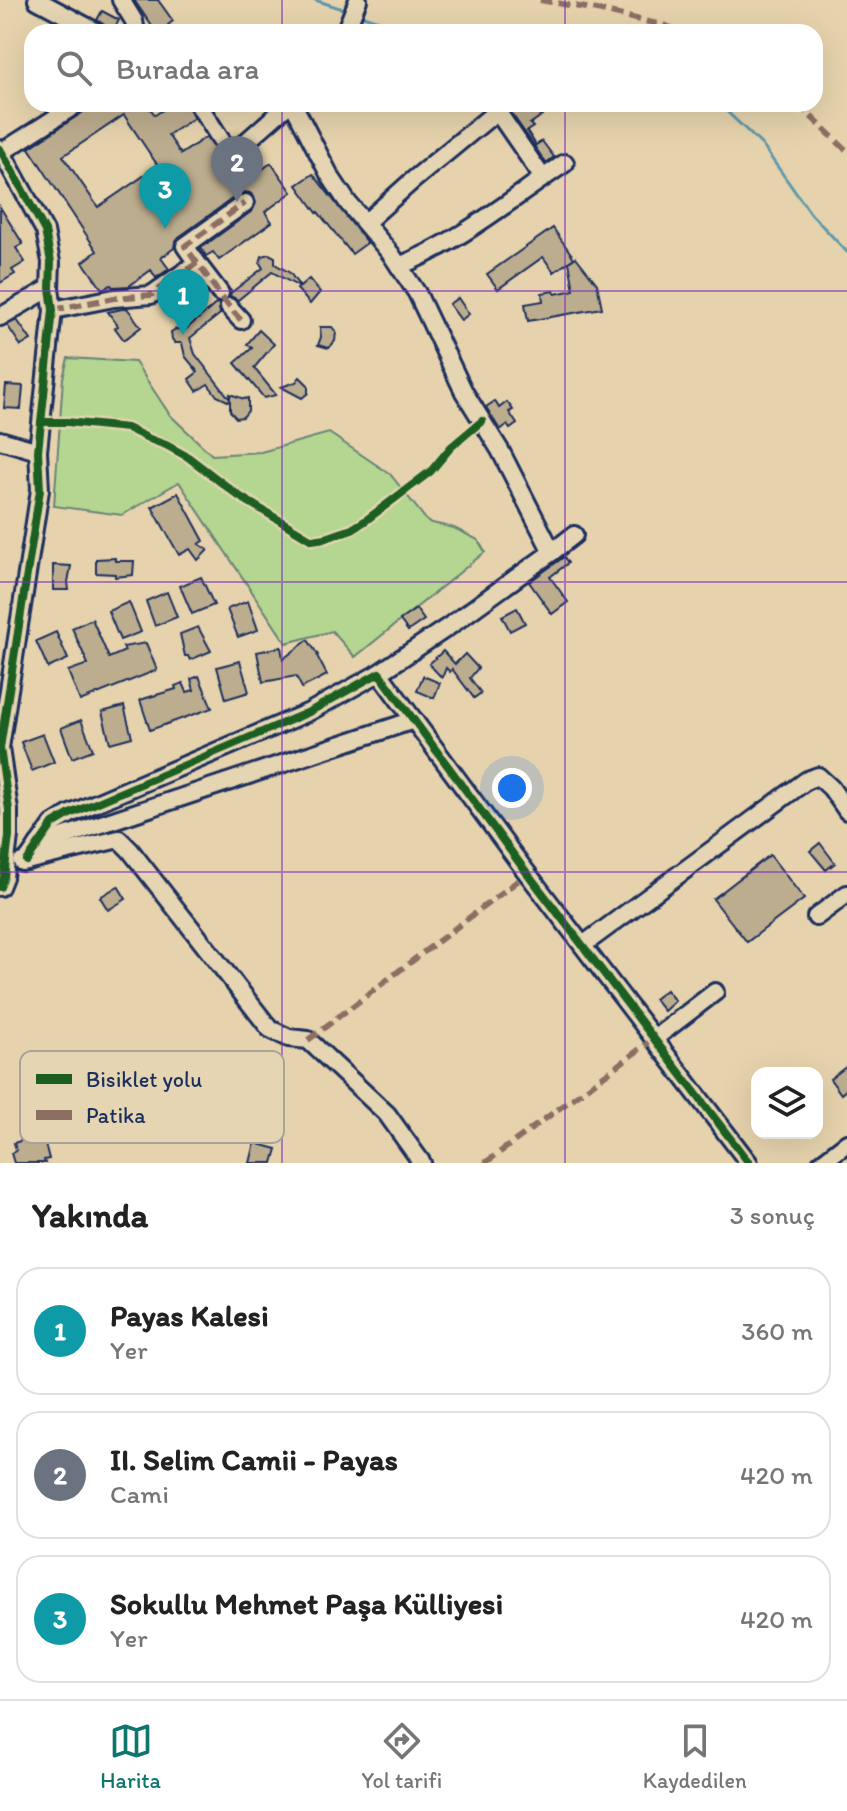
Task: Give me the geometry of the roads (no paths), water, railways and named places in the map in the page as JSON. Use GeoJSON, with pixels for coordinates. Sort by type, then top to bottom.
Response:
{"type":"FeatureCollection","features":[{"type":"Feature","properties":{"kind":"street"},"geometry":{"type":"LineString","coordinates":[[37,0],[82,24]]}},
{"type":"Feature","properties":{"kind":"street"},"geometry":{"type":"LineString","coordinates":[[121,0],[135,24]]}},
{"type":"Feature","properties":{"kind":"street"},"geometry":{"type":"LineString","coordinates":[[348,24],[358,2]]}},
{"type":"Feature","properties":{"kind":"street"},"geometry":{"type":"LineString","coordinates":[[0,887],[9,836],[9,810],[0,762],[7,658],[40,490],[38,451],[53,310],[51,262],[45,231],[6,171],[1,150],[64,112]]}},
{"type":"Feature","properties":{"kind":"street"},"geometry":{"type":"LineString","coordinates":[[203,112],[227,148],[233,149],[239,148],[282,112]]}},
{"type":"Feature","properties":{"kind":"street"},"geometry":{"type":"LineString","coordinates":[[295,112],[348,203],[417,293],[464,392],[500,450],[552,552]]}},
{"type":"Feature","properties":{"kind":"street"},"geometry":{"type":"LineString","coordinates":[[365,223],[496,112]]}},
{"type":"Feature","properties":{"kind":"street"},"geometry":{"type":"LineString","coordinates":[[498,112],[543,178]]}},
{"type":"Feature","properties":{"kind":"street"},"geometry":{"type":"LineString","coordinates":[[399,266],[447,243],[565,163]]}},
{"type":"Feature","properties":{"kind":"street"},"geometry":{"type":"LineString","coordinates":[[241,320],[185,246],[245,203]]}},
{"type":"Feature","properties":{"kind":"street"},"geometry":{"type":"LineString","coordinates":[[53,310],[114,298],[151,295],[197,263]]}},
{"type":"Feature","properties":{"kind":"street"},"geometry":{"type":"LineString","coordinates":[[0,317],[50,288]]}},
{"type":"Feature","properties":{"kind":"street"},"geometry":{"type":"LineString","coordinates":[[0,440],[38,451]]}},
{"type":"Feature","properties":{"kind":"street"},"geometry":{"type":"LineString","coordinates":[[27,861],[53,824],[70,814],[309,712],[379,673],[574,535]]}},
{"type":"Feature","properties":{"kind":"street"},"geometry":{"type":"LineString","coordinates":[[379,673],[749,1163]]}},
{"type":"Feature","properties":{"kind":"street"},"geometry":{"type":"LineString","coordinates":[[38,845],[414,720]]}},
{"type":"Feature","properties":{"kind":"street"},"geometry":{"type":"LineString","coordinates":[[583,945],[807,780],[818,776],[847,811]]}},
{"type":"Feature","properties":{"kind":"street"},"geometry":{"type":"LineString","coordinates":[[5,866],[119,839],[270,1029],[289,1038],[308,1040],[387,1114],[422,1163]]}},
{"type":"Feature","properties":{"kind":"street"},"geometry":{"type":"LineString","coordinates":[[816,917],[847,894]]}},
{"type":"Feature","properties":{"kind":"street"},"geometry":{"type":"LineString","coordinates":[[655,1038],[715,992]]}},
{"type":"Feature","properties":{"kind":"street"},"geometry":{"type":"LineString","coordinates":[[821,1163],[847,1143]]}},
{"type":"Feature","properties":{"kind":"waterway"},"geometry":{"type":"LineString","coordinates":[[315,0],[346,10]]}},
{"type":"Feature","properties":{"kind":"waterway"},"geometry":{"type":"LineString","coordinates":[[357,14],[388,24]]}},
{"type":"Feature","properties":{"kind":"waterway"},"geometry":{"type":"LineString","coordinates":[[727,112],[762,145],[811,214],[847,252]]}},
{"type":"Feature","properties":{"kind":"place","name":"II. Selim Camii - Payas"},"geometry":{"type":"Point","coordinates":[237,202]}},
{"type":"Feature","properties":{"kind":"place","name":"Sokullu Mehmet Paşa Külliyesi"},"geometry":{"type":"Point","coordinates":[165,229]}},
{"type":"Feature","properties":{"kind":"place","name":"Payas Kalesi"},"geometry":{"type":"Point","coordinates":[183,335]}}]}
